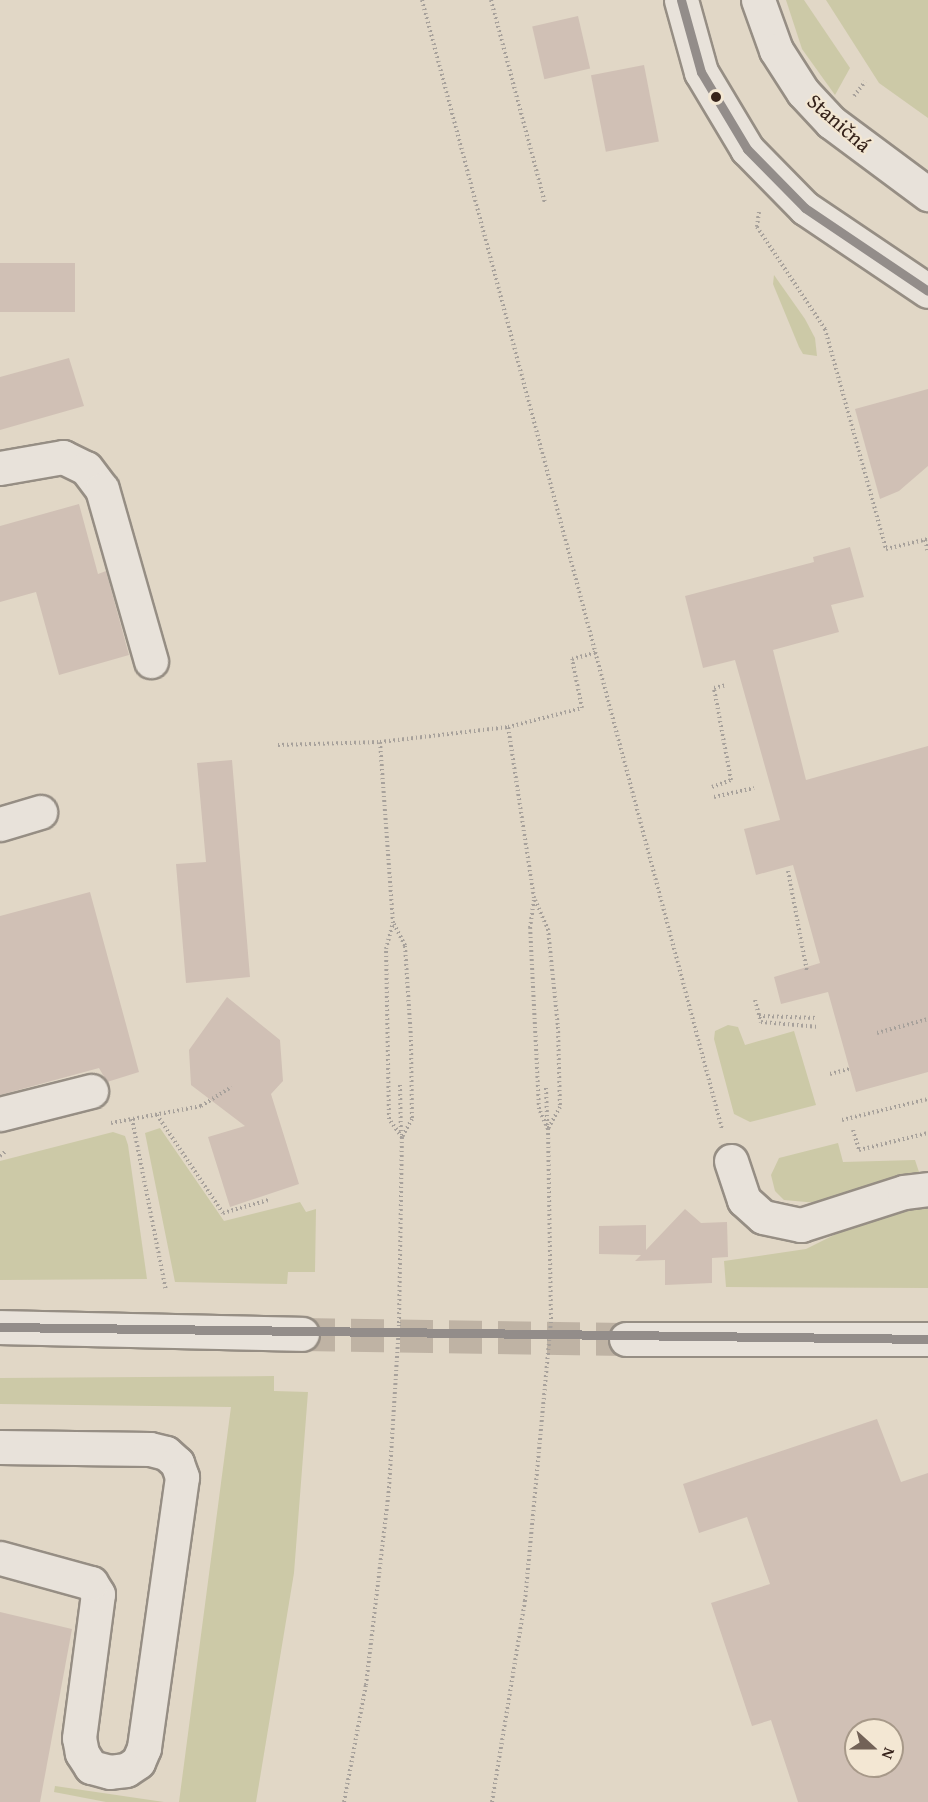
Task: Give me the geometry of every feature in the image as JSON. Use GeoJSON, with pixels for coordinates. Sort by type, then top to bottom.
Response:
{"type":"FeatureCollection","features":[{"type":"Feature","properties":{"kind":"street"},"geometry":{"type":"LineString","coordinates":[[681,0],[701,72],[747,149],[805,207],[928,291]]}},
{"type":"Feature","properties":{"kind":"street","name":"Staničná"},"geometry":{"type":"LineString","coordinates":[[758,0],[776,50],[803,92],[831,122],[928,194]]}},
{"type":"Feature","properties":{"kind":"street"},"geometry":{"type":"LineString","coordinates":[[0,468],[63,457],[86,468],[97,482],[151,661]]}},
{"type":"Feature","properties":{"kind":"street"},"geometry":{"type":"LineString","coordinates":[[0,824],[40,812]]}},
{"type":"Feature","properties":{"kind":"street"},"geometry":{"type":"LineString","coordinates":[[0,1114],[91,1091]]}},
{"type":"Feature","properties":{"kind":"street"},"geometry":{"type":"LineString","coordinates":[[731,1161],[744,1200],[763,1217],[801,1225],[904,1192],[928,1189]]}},
{"type":"Feature","properties":{"kind":"street"},"geometry":{"type":"LineString","coordinates":[[0,1327],[302,1334]]}},
{"type":"Feature","properties":{"kind":"street"},"geometry":{"type":"LineString","coordinates":[[626,1339],[928,1339]]}},
{"type":"Feature","properties":{"kind":"street"},"geometry":{"type":"LineString","coordinates":[[0,1448],[150,1449],[166,1453],[177,1463],[182,1477],[144,1748],[138,1762],[126,1770],[110,1772],[91,1767],[79,1738],[98,1594],[82,1578],[0,1558]]}},
{"type":"Feature","properties":{"kind":"path"},"geometry":{"type":"LineString","coordinates":[[422,0],[731,1161]]}},
{"type":"Feature","properties":{"kind":"path"},"geometry":{"type":"LineString","coordinates":[[491,0],[545,203]]}},
{"type":"Feature","properties":{"kind":"path"},"geometry":{"type":"LineString","coordinates":[[762,208],[757,227],[825,328],[886,549],[927,540],[928,552]]}},
{"type":"Feature","properties":{"kind":"path"},"geometry":{"type":"LineString","coordinates":[[278,745],[380,742],[508,727],[582,708],[572,659],[595,653]]}},
{"type":"Feature","properties":{"kind":"path"},"geometry":{"type":"LineString","coordinates":[[711,787],[731,780],[714,688],[726,685]]}},
{"type":"Feature","properties":{"kind":"path"},"geometry":{"type":"LineString","coordinates":[[508,727],[534,898],[548,929],[558,1027],[560,1107],[548,1129]]}},
{"type":"Feature","properties":{"kind":"path"},"geometry":{"type":"LineString","coordinates":[[380,742],[393,923],[386,949],[389,1119],[402,1137]]}},
{"type":"Feature","properties":{"kind":"path"},"geometry":{"type":"LineString","coordinates":[[714,797],[754,788]]}},
{"type":"Feature","properties":{"kind":"path"},"geometry":{"type":"LineString","coordinates":[[788,871],[807,972]]}},
{"type":"Feature","properties":{"kind":"path"},"geometry":{"type":"LineString","coordinates":[[534,898],[530,928],[539,1109],[548,1129]]}},
{"type":"Feature","properties":{"kind":"path"},"geometry":{"type":"LineString","coordinates":[[393,923],[405,946],[411,1040],[412,1119],[402,1137]]}},
{"type":"Feature","properties":{"kind":"path"},"geometry":{"type":"LineString","coordinates":[[755,1000],[761,1022],[819,1027]]}},
{"type":"Feature","properties":{"kind":"path"},"geometry":{"type":"LineString","coordinates":[[759,1016],[817,1018]]}},
{"type":"Feature","properties":{"kind":"path"},"geometry":{"type":"LineString","coordinates":[[877,1034],[928,1019]]}},
{"type":"Feature","properties":{"kind":"path"},"geometry":{"type":"LineString","coordinates":[[830,1074],[849,1069]]}},
{"type":"Feature","properties":{"kind":"path"},"geometry":{"type":"LineString","coordinates":[[344,1802],[366,1685],[389,1488],[399,1323],[402,1137],[400,1084]]}},
{"type":"Feature","properties":{"kind":"path"},"geometry":{"type":"LineString","coordinates":[[111,1123],[201,1106],[232,1087]]}},
{"type":"Feature","properties":{"kind":"path"},"geometry":{"type":"LineString","coordinates":[[492,1802],[525,1601],[543,1436],[550,1319],[546,1088]]}},
{"type":"Feature","properties":{"kind":"path"},"geometry":{"type":"LineString","coordinates":[[842,1120],[928,1099]]}},
{"type":"Feature","properties":{"kind":"path"},"geometry":{"type":"LineString","coordinates":[[157,1114],[223,1213],[268,1200]]}},
{"type":"Feature","properties":{"kind":"path"},"geometry":{"type":"LineString","coordinates":[[132,1119],[166,1291]]}},
{"type":"Feature","properties":{"kind":"path"},"geometry":{"type":"LineString","coordinates":[[853,1130],[859,1150],[928,1133]]}},
{"type":"Feature","properties":{"kind":"path"},"geometry":{"type":"LineString","coordinates":[[0,1156],[6,1151]]}},
{"type":"Feature","properties":{"kind":"shaded area"},"geometry":{"type":"Polygon","coordinates":[[[786,0],[804,0],[850,68],[835,95],[802,49],[786,0]]]}},
{"type":"Feature","properties":{"kind":"shaded area"},"geometry":{"type":"Polygon","coordinates":[[[826,0],[928,0],[928,118],[879,83],[826,0]]]}},
{"type":"Feature","properties":{"kind":"shaded area"},"geometry":{"type":"Polygon","coordinates":[[[774,275],[805,319],[815,338],[817,356],[803,354],[799,347],[773,284],[774,275]]]}},
{"type":"Feature","properties":{"kind":"shaded area"},"geometry":{"type":"Polygon","coordinates":[[[728,1025],[738,1027],[745,1045],[794,1031],[816,1105],[750,1122],[734,1114],[714,1039],[715,1031],[728,1025]]]}},
{"type":"Feature","properties":{"kind":"shaded area"},"geometry":{"type":"Polygon","coordinates":[[[160,1128],[224,1221],[300,1202],[306,1212],[316,1209],[315,1272],[288,1272],[287,1284],[175,1282],[145,1133],[160,1128]]]}},
{"type":"Feature","properties":{"kind":"shaded area"},"geometry":{"type":"Polygon","coordinates":[[[113,1132],[125,1136],[128,1145],[147,1279],[0,1280],[0,1161],[113,1132]]]}},
{"type":"Feature","properties":{"kind":"shaded area"},"geometry":{"type":"Polygon","coordinates":[[[838,1143],[843,1162],[915,1160],[921,1178],[829,1204],[784,1200],[775,1191],[771,1175],[779,1158],[838,1143]]]}},
{"type":"Feature","properties":{"kind":"shaded area"},"geometry":{"type":"Polygon","coordinates":[[[928,1200],[928,1288],[726,1287],[724,1261],[806,1249],[870,1217],[928,1200]]]}},
{"type":"Feature","properties":{"kind":"shaded area"},"geometry":{"type":"Polygon","coordinates":[[[274,1376],[274,1391],[308,1392],[294,1573],[256,1802],[179,1802],[231,1407],[0,1404],[0,1378],[274,1376]]]}},
{"type":"Feature","properties":{"kind":"shaded area"},"geometry":{"type":"Polygon","coordinates":[[[55,1786],[164,1802],[106,1802],[54,1792],[55,1786]]]}},
{"type":"Feature","properties":{"kind":"building"},"geometry":{"type":"Polygon","coordinates":[[[578,16],[590,69],[544,79],[532,27],[578,16]]]}},
{"type":"Feature","properties":{"kind":"building"},"geometry":{"type":"Polygon","coordinates":[[[644,65],[659,142],[606,152],[591,75],[644,65]]]}},
{"type":"Feature","properties":{"kind":"building"},"geometry":{"type":"Polygon","coordinates":[[[0,263],[75,263],[75,312],[0,312],[0,263]]]}},
{"type":"Feature","properties":{"kind":"building"},"geometry":{"type":"Polygon","coordinates":[[[69,358],[84,406],[0,430],[0,377],[69,358]]]}},
{"type":"Feature","properties":{"kind":"building"},"geometry":{"type":"Polygon","coordinates":[[[928,389],[928,466],[899,491],[880,499],[855,409],[928,389]]]}},
{"type":"Feature","properties":{"kind":"building"},"geometry":{"type":"Polygon","coordinates":[[[79,504],[98,574],[106,571],[129,655],[59,675],[36,592],[0,602],[0,526],[79,504]]]}},
{"type":"Feature","properties":{"kind":"building"},"geometry":{"type":"Polygon","coordinates":[[[850,547],[864,597],[831,605],[839,632],[773,650],[806,780],[928,746],[928,1072],[856,1092],[828,992],[781,1004],[774,977],[820,963],[793,865],[756,875],[744,829],[780,820],[735,660],[703,668],[685,596],[814,562],[813,557],[850,547]]]}},
{"type":"Feature","properties":{"kind":"building"},"geometry":{"type":"Polygon","coordinates":[[[232,760],[250,977],[186,983],[176,864],[206,862],[197,763],[232,760]]]}},
{"type":"Feature","properties":{"kind":"building"},"geometry":{"type":"Polygon","coordinates":[[[90,892],[139,1072],[107,1082],[99,1068],[0,1095],[0,916],[90,892]]]}},
{"type":"Feature","properties":{"kind":"building"},"geometry":{"type":"Polygon","coordinates":[[[227,997],[280,1040],[283,1081],[271,1094],[299,1184],[230,1207],[208,1137],[245,1126],[191,1085],[189,1050],[227,997]]]}},
{"type":"Feature","properties":{"kind":"building"},"geometry":{"type":"Polygon","coordinates":[[[685,1209],[701,1223],[727,1222],[728,1257],[712,1258],[712,1283],[665,1285],[665,1260],[635,1261],[641,1255],[599,1254],[599,1226],[646,1225],[646,1250],[685,1209]]]}},
{"type":"Feature","properties":{"kind":"building"},"geometry":{"type":"Polygon","coordinates":[[[877,1419],[901,1482],[928,1473],[928,1802],[798,1802],[771,1720],[752,1726],[711,1603],[770,1584],[747,1517],[699,1533],[683,1484],[877,1419]]]}},
{"type":"Feature","properties":{"kind":"building"},"geometry":{"type":"Polygon","coordinates":[[[0,1612],[72,1629],[40,1802],[0,1802],[0,1612]]]}},
{"type":"Feature","properties":{"kind":"tunnel"},"geometry":{"type":"LineString","coordinates":[[302,1334],[626,1339]]}},
{"type":"Feature","properties":{"kind":"transit line"},"geometry":{"type":"LineString","coordinates":[[681,0],[701,72],[747,149],[805,208],[928,291]]}},
{"type":"Feature","properties":{"kind":"transit line"},"geometry":{"type":"LineString","coordinates":[[0,1327],[928,1339]]}}]}
